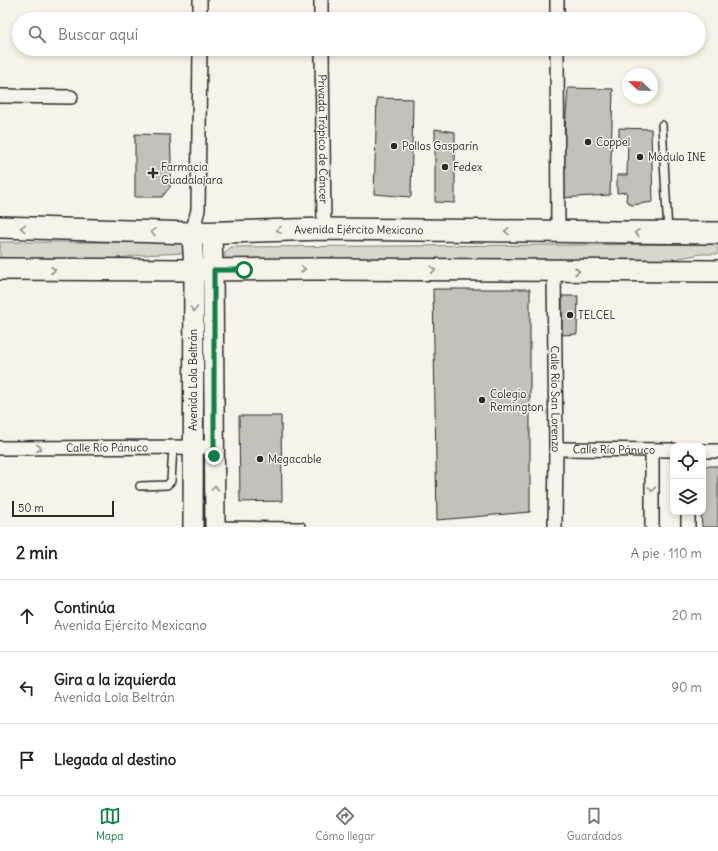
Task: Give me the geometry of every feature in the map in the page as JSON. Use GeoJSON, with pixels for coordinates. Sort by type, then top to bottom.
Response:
{"type":"FeatureCollection","features":[{"type":"Feature","properties":{"kind":"main road","name":"Avenida Ejército Mexicano"},"geometry":{"type":"LineString","coordinates":[[0,227],[202,233],[242,230],[324,229],[718,234]]}},
{"type":"Feature","properties":{"kind":"main road"},"geometry":{"type":"LineString","coordinates":[[0,269],[718,271]]}},
{"type":"Feature","properties":{"kind":"street"},"geometry":{"type":"LineString","coordinates":[[200,0],[200,12]]}},
{"type":"Feature","properties":{"kind":"street"},"geometry":{"type":"LineString","coordinates":[[321,0],[321,12]]}},
{"type":"Feature","properties":{"kind":"street"},"geometry":{"type":"LineString","coordinates":[[557,0],[557,12]]}},
{"type":"Feature","properties":{"kind":"street"},"geometry":{"type":"LineString","coordinates":[[200,56],[198,210],[202,233]]}},
{"type":"Feature","properties":{"kind":"street","name":"Privada Trópico de Cáncer"},"geometry":{"type":"LineString","coordinates":[[322,56],[324,229]]}},
{"type":"Feature","properties":{"kind":"street"},"geometry":{"type":"LineString","coordinates":[[557,56],[558,231]]}},
{"type":"Feature","properties":{"kind":"street"},"geometry":{"type":"LineString","coordinates":[[0,96],[71,97]]}},
{"type":"Feature","properties":{"kind":"street"},"geometry":{"type":"LineString","coordinates":[[198,210],[202,233]]}},
{"type":"Feature","properties":{"kind":"street","name":"Avenida Lola Beltrán"},"geometry":{"type":"LineString","coordinates":[[202,233],[214,447],[215,526]]}},
{"type":"Feature","properties":{"kind":"street","name":"Avenida Lola Beltrán"},"geometry":{"type":"LineString","coordinates":[[193,527],[193,447],[204,270]]}},
{"type":"Feature","properties":{"kind":"street","name":"Calle Río San Lorenzo"},"geometry":{"type":"LineString","coordinates":[[554,271],[556,450],[555,527]]}},
{"type":"Feature","properties":{"kind":"street","name":"Calle Río Pánuco"},"geometry":{"type":"LineString","coordinates":[[0,448],[214,447]]}},
{"type":"Feature","properties":{"kind":"street","name":"Calle Río Pánuco"},"geometry":{"type":"LineString","coordinates":[[556,450],[670,450]]}},
{"type":"Feature","properties":{"kind":"street"},"geometry":{"type":"LineString","coordinates":[[652,450],[652,527]]}},
{"type":"Feature","properties":{"kind":"street"},"geometry":{"type":"LineString","coordinates":[[706,451],[718,451]]}},
{"type":"Feature","properties":{"kind":"street"},"geometry":{"type":"LineString","coordinates":[[688,515],[688,527]]}},
{"type":"Feature","properties":{"kind":"lane"},"geometry":{"type":"LineString","coordinates":[[662,125],[668,234]]}},
{"type":"Feature","properties":{"kind":"lane"},"geometry":{"type":"LineString","coordinates":[[140,486],[167,485],[171,481],[173,447]]}},
{"type":"Feature","properties":{"kind":"lane"},"geometry":{"type":"LineString","coordinates":[[215,526],[301,526]]}},
{"type":"Feature","properties":{"kind":"shaded area"},"geometry":{"type":"Polygon","coordinates":[[[0,242],[186,242],[186,250],[183,253],[141,255],[105,260],[0,260],[0,242]]]}},
{"type":"Feature","properties":{"kind":"shaded area"},"geometry":{"type":"Polygon","coordinates":[[[718,244],[718,254],[702,254],[662,261],[229,260],[225,257],[225,252],[231,247],[718,244]]]}},
{"type":"Feature","properties":{"kind":"building","name":"Coppel"},"geometry":{"type":"Polygon","coordinates":[[[568,88],[613,89],[610,195],[560,198],[568,88]]]}},
{"type":"Feature","properties":{"kind":"building","name":"Pollos Gasparín"},"geometry":{"type":"Polygon","coordinates":[[[377,98],[413,99],[411,197],[374,194],[377,98]]]}},
{"type":"Feature","properties":{"kind":"building","name":"Módulo INE"},"geometry":{"type":"Polygon","coordinates":[[[619,128],[651,129],[653,202],[632,205],[626,201],[627,192],[617,193],[617,175],[627,175],[628,140],[619,139],[619,128]]]}},
{"type":"Feature","properties":{"kind":"building","name":"Fedex"},"geometry":{"type":"Polygon","coordinates":[[[435,129],[455,132],[455,203],[435,202],[435,129]]]}},
{"type":"Feature","properties":{"kind":"building","name":"Farmacia Guadalajara"},"geometry":{"type":"Polygon","coordinates":[[[135,134],[170,135],[170,187],[162,197],[135,197],[135,134]]]}},
{"type":"Feature","properties":{"kind":"building","name":"Colegio Remington"},"geometry":{"type":"Polygon","coordinates":[[[433,289],[530,289],[530,512],[437,520],[433,289]]]}},
{"type":"Feature","properties":{"kind":"building","name":"TELCEL"},"geometry":{"type":"Polygon","coordinates":[[[562,296],[578,296],[577,334],[562,335],[562,296]]]}},
{"type":"Feature","properties":{"kind":"building","name":"Megacable"},"geometry":{"type":"Polygon","coordinates":[[[239,416],[281,416],[282,501],[240,502],[239,416]]]}},
{"type":"Feature","properties":{"kind":"building"},"geometry":{"type":"Polygon","coordinates":[[[706,466],[718,466],[718,527],[702,527],[701,515],[706,515],[706,466]]]}},
{"type":"Feature","properties":{"kind":"place","name":"Coppel"},"geometry":{"type":"Point","coordinates":[588,142]}},
{"type":"Feature","properties":{"kind":"place","name":"Pollos Gasparín"},"geometry":{"type":"Point","coordinates":[394,146]}},
{"type":"Feature","properties":{"kind":"place","name":"Módulo INE"},"geometry":{"type":"Point","coordinates":[640,157]}},
{"type":"Feature","properties":{"kind":"place","name":"Fedex"},"geometry":{"type":"Point","coordinates":[445,167]}},
{"type":"Feature","properties":{"kind":"place","name":"Farmacia Guadalajara"},"geometry":{"type":"Point","coordinates":[153,173]}},
{"type":"Feature","properties":{"kind":"place","name":"TELCEL"},"geometry":{"type":"Point","coordinates":[570,315]}},
{"type":"Feature","properties":{"kind":"place","name":"Colegio Remington"},"geometry":{"type":"Point","coordinates":[482,400]}},
{"type":"Feature","properties":{"kind":"place","name":"Megacable"},"geometry":{"type":"Point","coordinates":[260,459]}},
{"type":"Feature","properties":{"kind":"route"},"geometry":{"type":"LineString","coordinates":[[214,456],[214,270],[244,270]]}}]}
